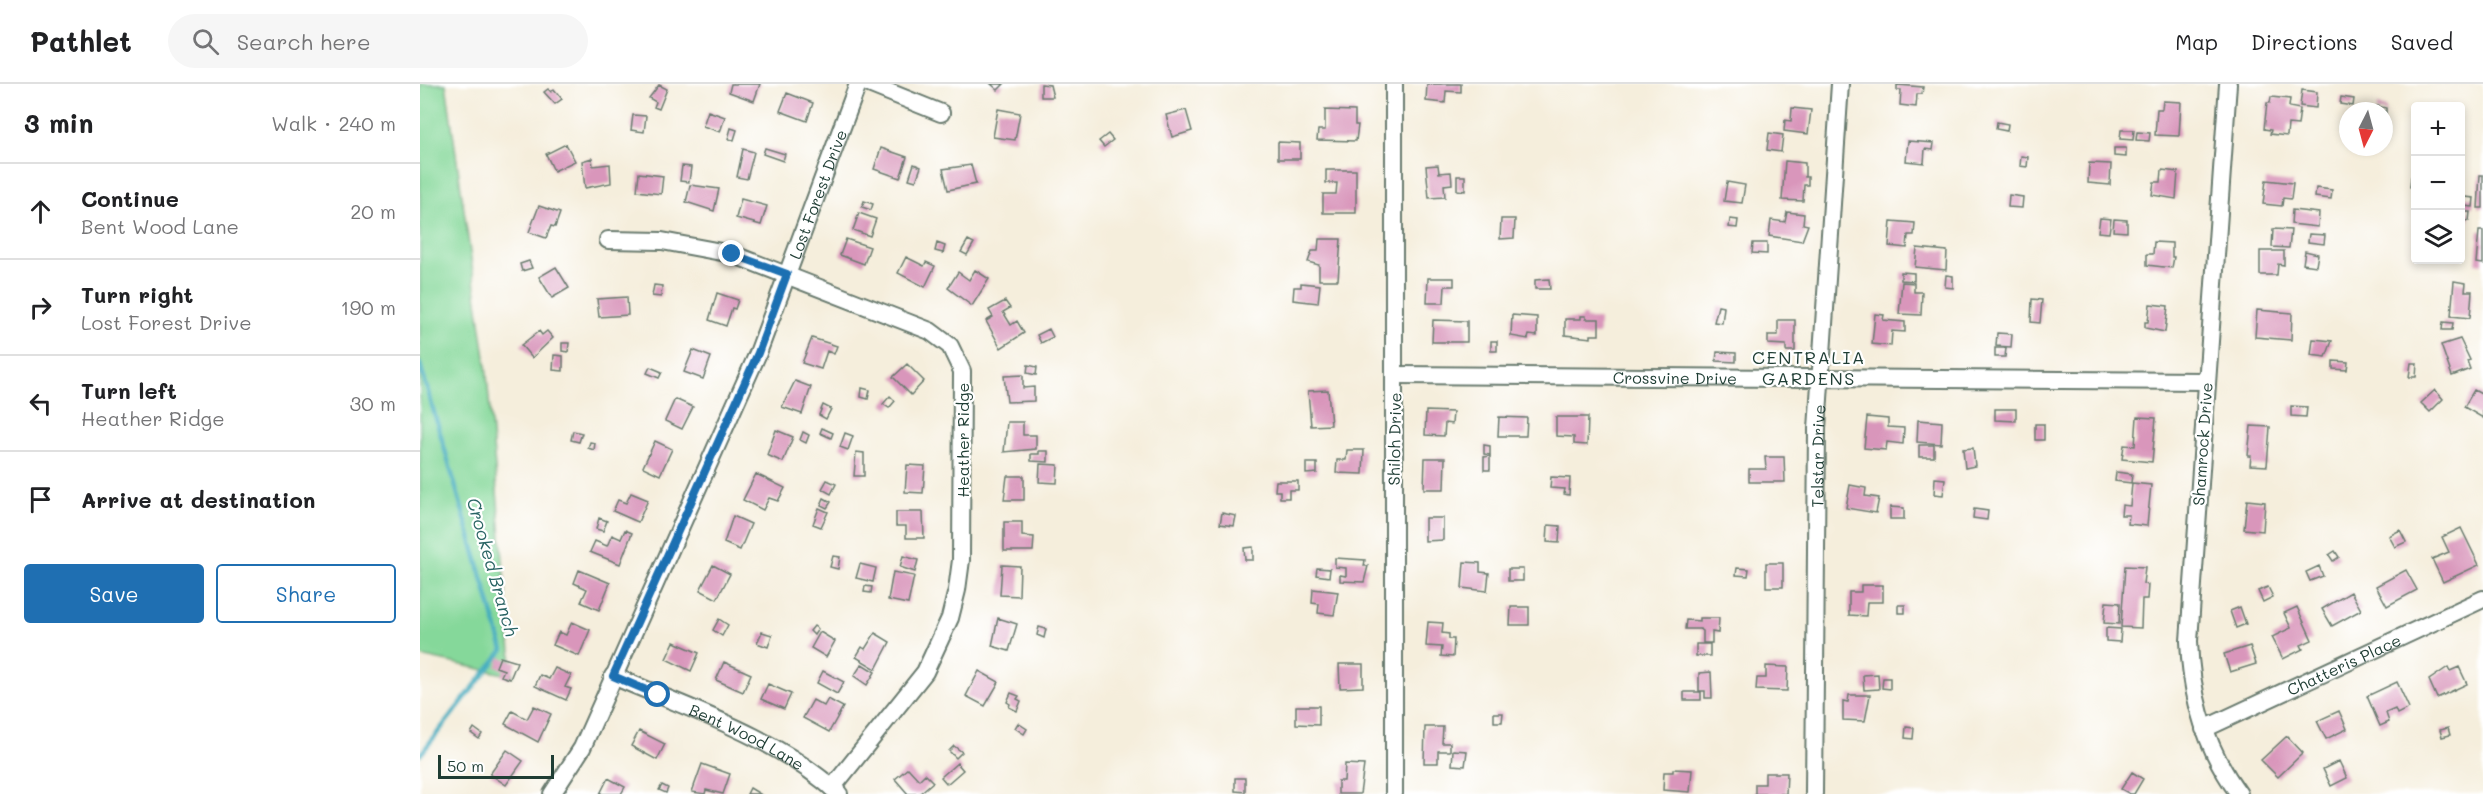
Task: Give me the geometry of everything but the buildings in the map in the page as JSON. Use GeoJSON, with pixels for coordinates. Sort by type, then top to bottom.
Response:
{"type":"FeatureCollection","features":[{"type":"Feature","properties":{"kind":"street","name":"Lost Forest Drive"},"geometry":{"type":"LineString","coordinates":[[552,794],[582,748],[758,353],[858,84]]}},
{"type":"Feature","properties":{"kind":"street"},"geometry":{"type":"LineString","coordinates":[[869,84],[941,113]]}},
{"type":"Feature","properties":{"kind":"street","name":"Shiloh Drive"},"geometry":{"type":"LineString","coordinates":[[1394,84],[1394,794]]}},
{"type":"Feature","properties":{"kind":"street","name":"Telstar Drive"},"geometry":{"type":"LineString","coordinates":[[1814,794],[1815,527],[1820,377],[1840,84]]}},
{"type":"Feature","properties":{"kind":"street","name":"Shamrock Drive"},"geometry":{"type":"LineString","coordinates":[[2228,84],[2189,641],[2190,673],[2195,704],[2214,754],[2238,794]]}},
{"type":"Feature","properties":{"kind":"street","name":"Heather Ridge"},"geometry":{"type":"LineString","coordinates":[[608,240],[662,241],[698,245],[732,254],[787,274],[940,337],[958,358],[962,371],[961,560],[950,618],[925,672],[836,791]]}},
{"type":"Feature","properties":{"kind":"street","name":"Crossvine Drive"},"geometry":{"type":"LineString","coordinates":[[1395,375],[2207,381]]}},
{"type":"Feature","properties":{"kind":"street","name":"Chatteris Place"},"geometry":{"type":"LineString","coordinates":[[2204,729],[2483,599]]}},
{"type":"Feature","properties":{"kind":"street","name":"Bent Wood Lane"},"geometry":{"type":"LineString","coordinates":[[613,676],[759,740],[809,769],[836,791]]}},
{"type":"Feature","properties":{"kind":"green space"},"geometry":{"type":"Polygon","coordinates":[[[420,84],[446,84],[486,364],[513,676],[420,656],[420,84]]]}},
{"type":"Feature","properties":{"kind":"waterway","name":"Crooked Branch"},"geometry":{"type":"LineString","coordinates":[[420,364],[503,650],[420,755]]}},
{"type":"Feature","properties":{"kind":"district","name":"CENTRALIA GARDENS"},"geometry":{"type":"Point","coordinates":[1809,367]}},
{"type":"Feature","properties":{"kind":"route"},"geometry":{"type":"LineString","coordinates":[[658,695],[613,676],[758,353],[787,274],[732,254]]}}]}
